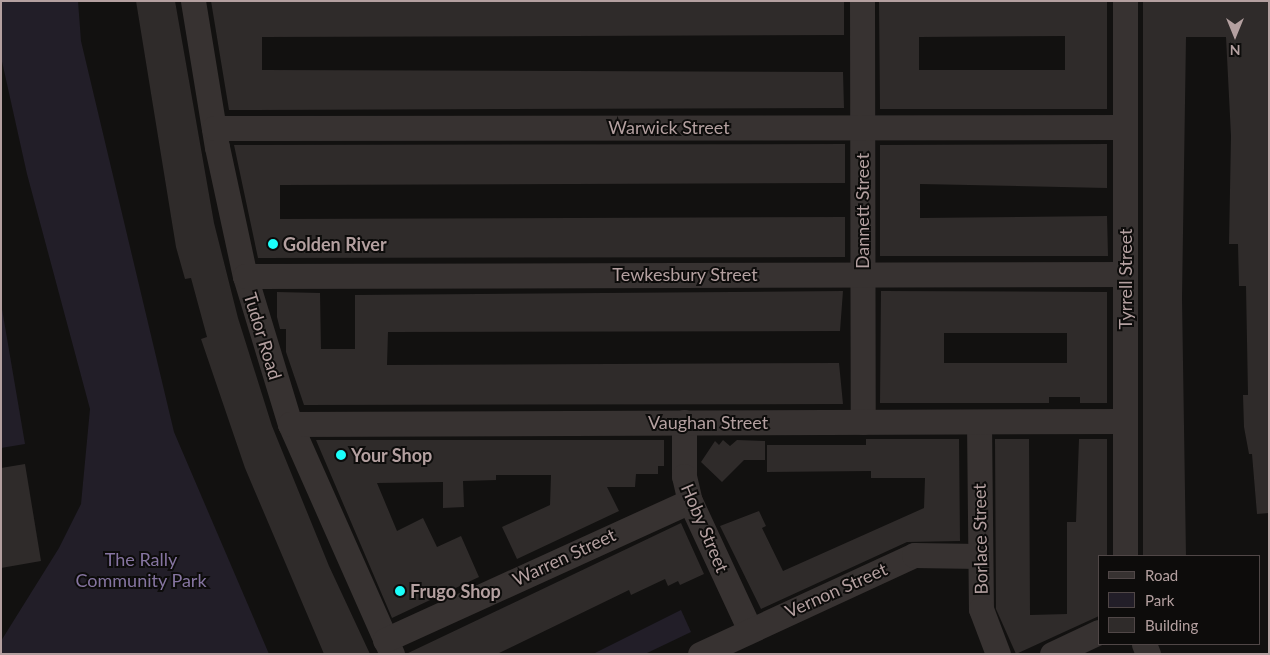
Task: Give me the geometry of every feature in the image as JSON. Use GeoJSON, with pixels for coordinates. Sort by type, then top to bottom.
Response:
{"type":"FeatureCollection","features":[{"type":"Feature","properties":{"kind":"street","name":"Tudor Road"},"geometry":{"type":"LineString","coordinates":[[193,1],[214,128],[245,276],[290,424],[388,647]]}},
{"type":"Feature","properties":{"kind":"street","name":"Dannett Street"},"geometry":{"type":"LineString","coordinates":[[862,1],[863,422]]}},
{"type":"Feature","properties":{"kind":"street","name":"Tyrrell Street"},"geometry":{"type":"LineString","coordinates":[[1125,1],[1125,555]]}},
{"type":"Feature","properties":{"kind":"street","name":"Warwick Street"},"geometry":{"type":"LineString","coordinates":[[214,128],[1125,127]]}},
{"type":"Feature","properties":{"kind":"street","name":"Tewkesbury Street"},"geometry":{"type":"LineString","coordinates":[[245,276],[1125,274]]}},
{"type":"Feature","properties":{"kind":"street","name":"Vaughan Street"},"geometry":{"type":"LineString","coordinates":[[290,424],[1125,421]]}},
{"type":"Feature","properties":{"kind":"street","name":"Hoby Street"},"geometry":{"type":"LineString","coordinates":[[684,422],[684,476],[690,501],[750,630]]}},
{"type":"Feature","properties":{"kind":"street","name":"Borlace Street"},"geometry":{"type":"LineString","coordinates":[[979,422],[981,609],[998,654]]}},
{"type":"Feature","properties":{"kind":"street","name":"Warren Street"},"geometry":{"type":"LineString","coordinates":[[388,647],[690,501]]}},
{"type":"Feature","properties":{"kind":"street","name":"Vernon Street"},"geometry":{"type":"LineString","coordinates":[[700,654],[914,555],[980,556]]}},
{"type":"Feature","properties":{"kind":"street"},"geometry":{"type":"LineString","coordinates":[[1052,654],[1098,632]]}},
{"type":"Feature","properties":{"kind":"green space","name":"The Rally Community Park"},"geometry":{"type":"Polygon","coordinates":[[[1,1],[78,1],[81,41],[174,432],[269,654],[1,654],[1,641],[59,548],[81,504],[90,409],[27,174],[1,57],[1,1]]]}},
{"type":"Feature","properties":{"kind":"green space"},"geometry":{"type":"Polygon","coordinates":[[[1,303],[25,444],[1,448],[1,303]]]}},
{"type":"Feature","properties":{"kind":"green space"},"geometry":{"type":"Polygon","coordinates":[[[681,610],[691,632],[645,654],[593,654],[681,610]]]}},
{"type":"Feature","properties":{"kind":"building"},"geometry":{"type":"Polygon","coordinates":[[[136,1],[175,1],[214,223],[238,318],[272,426],[329,566],[370,654],[324,654],[245,468],[201,339],[207,337],[191,278],[185,279],[176,247],[136,1]]]}},
{"type":"Feature","properties":{"kind":"building"},"geometry":{"type":"Polygon","coordinates":[[[211,1],[844,1],[844,35],[262,37],[262,70],[843,72],[844,108],[229,110],[211,1]]]}},
{"type":"Feature","properties":{"kind":"building"},"geometry":{"type":"Polygon","coordinates":[[[879,1],[1107,1],[1107,109],[880,109],[879,1]],[[1065,36],[919,37],[919,70],[1065,70],[1065,36]]]}},
{"type":"Feature","properties":{"kind":"building"},"geometry":{"type":"Polygon","coordinates":[[[1143,1],[1269,1],[1269,513],[1257,514],[1252,454],[1249,454],[1244,427],[1243,395],[1248,395],[1246,286],[1239,286],[1238,244],[1229,244],[1231,136],[1226,37],[1186,37],[1182,298],[1186,555],[1143,555],[1143,1]]]}},
{"type":"Feature","properties":{"kind":"building"},"geometry":{"type":"Polygon","coordinates":[[[845,144],[845,183],[280,185],[280,219],[845,217],[845,257],[258,258],[234,145],[845,144]]]}},
{"type":"Feature","properties":{"kind":"building"},"geometry":{"type":"Polygon","coordinates":[[[1107,144],[1107,188],[920,184],[920,218],[1107,216],[1108,256],[880,256],[880,145],[1107,144]]]}},
{"type":"Feature","properties":{"kind":"building"},"geometry":{"type":"Polygon","coordinates":[[[843,291],[840,331],[388,332],[387,365],[839,363],[843,404],[304,405],[286,352],[286,329],[280,329],[277,317],[277,292],[320,293],[321,349],[355,349],[355,295],[843,291]]]}},
{"type":"Feature","properties":{"kind":"building"},"geometry":{"type":"Polygon","coordinates":[[[881,291],[1107,292],[1107,403],[1080,403],[1080,397],[1049,397],[1049,403],[880,403],[881,291]],[[944,333],[944,363],[1067,363],[1067,333],[944,333]]]}},
{"type":"Feature","properties":{"kind":"building"},"geometry":{"type":"Polygon","coordinates":[[[866,439],[959,439],[960,541],[907,542],[761,609],[720,526],[759,511],[766,526],[762,528],[783,571],[924,508],[925,478],[871,478],[871,471],[767,472],[767,445],[866,445],[866,439]]]}},
{"type":"Feature","properties":{"kind":"building"},"geometry":{"type":"Polygon","coordinates":[[[995,439],[1029,439],[1030,615],[1067,614],[1067,522],[1076,522],[1079,439],[1107,439],[1107,555],[1098,555],[1098,616],[1016,654],[996,609],[995,439]]]}},
{"type":"Feature","properties":{"kind":"building"},"geometry":{"type":"Polygon","coordinates":[[[316,440],[664,440],[664,466],[658,466],[658,474],[636,474],[635,487],[607,487],[619,511],[517,559],[502,527],[550,505],[551,475],[496,475],[496,480],[463,481],[464,507],[443,508],[443,482],[377,483],[397,531],[423,518],[437,547],[461,536],[479,577],[392,618],[316,440]]]}},
{"type":"Feature","properties":{"kind":"building"},"geometry":{"type":"Polygon","coordinates":[[[723,440],[730,446],[737,440],[765,441],[765,460],[744,460],[722,482],[701,462],[715,441],[719,445],[723,440]]]}},
{"type":"Feature","properties":{"kind":"building"},"geometry":{"type":"Polygon","coordinates":[[[25,464],[41,561],[1,568],[1,468],[25,464]]]}},
{"type":"Feature","properties":{"kind":"building"},"geometry":{"type":"Polygon","coordinates":[[[681,523],[704,574],[680,585],[678,581],[668,586],[665,579],[631,595],[629,590],[497,654],[406,654],[681,523]]]}},
{"type":"Feature","properties":{"kind":"place","name":"Golden River"},"geometry":{"type":"Point","coordinates":[273,244]}},
{"type":"Feature","properties":{"kind":"place","name":"Your Shop"},"geometry":{"type":"Point","coordinates":[341,455]}},
{"type":"Feature","properties":{"kind":"place","name":"Frugo Shop"},"geometry":{"type":"Point","coordinates":[400,591]}}]}
